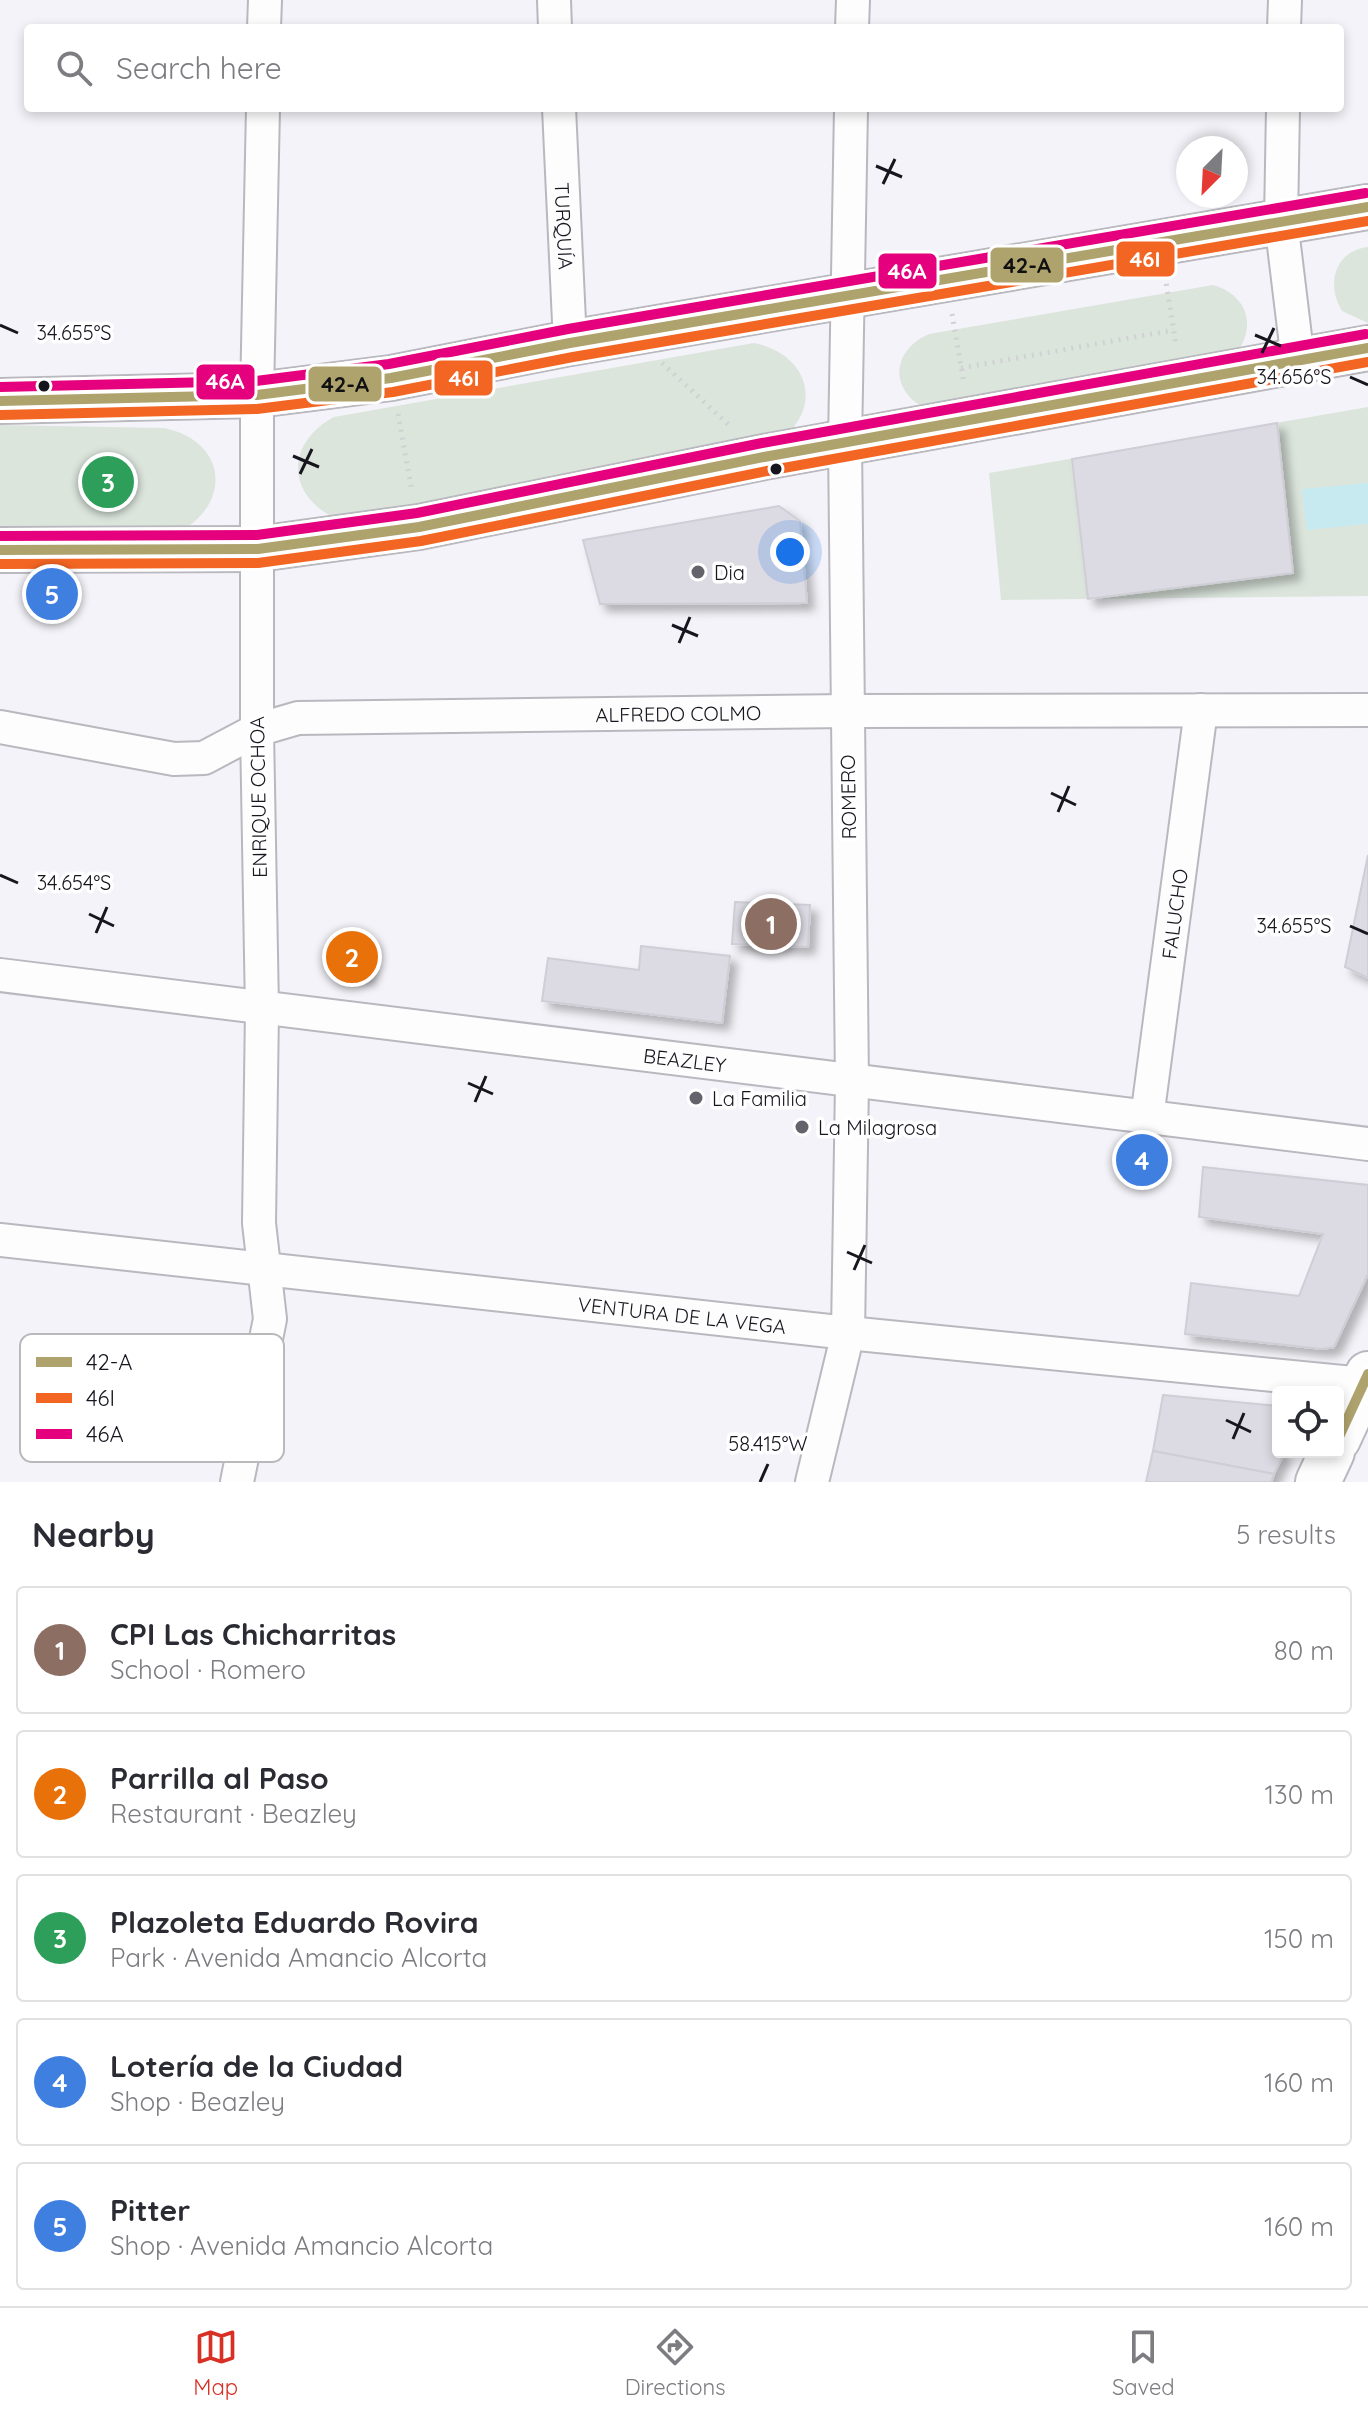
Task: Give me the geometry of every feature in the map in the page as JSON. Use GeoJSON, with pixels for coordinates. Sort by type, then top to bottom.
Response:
{"type":"FeatureCollection","features":[{"type":"Feature","properties":{"kind":"main road"},"geometry":{"type":"LineString","coordinates":[[0,401],[257,395],[391,378],[570,343],[1368,207]]}},
{"type":"Feature","properties":{"kind":"main road"},"geometry":{"type":"LineString","coordinates":[[0,550],[258,549],[419,527],[764,457],[1368,348]]}},
{"type":"Feature","properties":{"kind":"main road"},"geometry":{"type":"LineString","coordinates":[[1344,1426],[1366,1379]]}},
{"type":"Feature","properties":{"kind":"main road"},"geometry":{"type":"LineString","coordinates":[[1318,1482],[1329,1458]]}},
{"type":"Feature","properties":{"kind":"street"},"geometry":{"type":"LineString","coordinates":[[264,24],[265,0]]}},
{"type":"Feature","properties":{"kind":"street"},"geometry":{"type":"LineString","coordinates":[[554,0],[555,24]]}},
{"type":"Feature","properties":{"kind":"street"},"geometry":{"type":"LineString","coordinates":[[852,24],[853,0]]}},
{"type":"Feature","properties":{"kind":"street"},"geometry":{"type":"LineString","coordinates":[[1284,24],[1285,0]]}},
{"type":"Feature","properties":{"kind":"street","name":"ENRIQUE OCHOA"},"geometry":{"type":"LineString","coordinates":[[263,112],[257,395],[257,730],[262,1010],[259,1223],[267,1271],[270,1319],[267,1334]]}},
{"type":"Feature","properties":{"kind":"street","name":"TURQUÍA"},"geometry":{"type":"LineString","coordinates":[[559,112],[570,343]]}},
{"type":"Feature","properties":{"kind":"street","name":"ROMERO"},"geometry":{"type":"LineString","coordinates":[[812,1482],[848,1333],[852,1083],[845,443],[851,112]]}},
{"type":"Feature","properties":{"kind":"street"},"geometry":{"type":"LineString","coordinates":[[1283,112],[1281,221],[1298,361]]}},
{"type":"Feature","properties":{"kind":"street","name":"FALUCHO"},"geometry":{"type":"LineString","coordinates":[[1147,1118],[1201,710]]}},
{"type":"Feature","properties":{"kind":"street","name":"ALFREDO COLMO"},"geometry":{"type":"LineString","coordinates":[[0,727],[174,759],[204,758],[257,730],[298,718],[847,711],[1368,710]]}},
{"type":"Feature","properties":{"kind":"street","name":"BEAZLEY"},"geometry":{"type":"LineString","coordinates":[[0,975],[852,1083],[1368,1144]]}},
{"type":"Feature","properties":{"kind":"street","name":"VENTURA DE LA VEGA"},"geometry":{"type":"LineString","coordinates":[[0,1240],[848,1333],[1366,1379]]}},
{"type":"Feature","properties":{"kind":"street","name":"ENRIQUE OCHOA"},"geometry":{"type":"LineString","coordinates":[[237,1482],[241,1462]]}},
{"type":"Feature","properties":{"kind":"path"},"geometry":{"type":"LineString","coordinates":[[1159,242],[1181,382]]}},
{"type":"Feature","properties":{"kind":"path"},"geometry":{"type":"LineString","coordinates":[[945,279],[969,420]]}},
{"type":"Feature","properties":{"kind":"path"},"geometry":{"type":"LineString","coordinates":[[961,368],[1174,330]]}},
{"type":"Feature","properties":{"kind":"path"},"geometry":{"type":"LineString","coordinates":[[629,333],[764,457]]}},
{"type":"Feature","properties":{"kind":"path"},"geometry":{"type":"LineString","coordinates":[[391,378],[419,527]]}},
{"type":"Feature","properties":{"kind":"shaded area"},"geometry":{"type":"Polygon","coordinates":[[[1368,247],[1368,323],[1342,311],[1334,280],[1347,255],[1368,247]]]}},
{"type":"Feature","properties":{"kind":"shaded area"},"geometry":{"type":"Polygon","coordinates":[[[1213,285],[1233,295],[1245,311],[1247,330],[1238,351],[932,411],[918,404],[902,385],[899,374],[906,352],[929,334],[1213,285]]]}},
{"type":"Feature","properties":{"kind":"shaded area"},"geometry":{"type":"Polygon","coordinates":[[[754,343],[774,350],[789,360],[800,373],[805,387],[805,403],[799,419],[788,433],[771,446],[337,519],[308,497],[301,483],[298,469],[300,455],[307,441],[318,428],[334,417],[754,343]]]}},
{"type":"Feature","properties":{"kind":"shaded area"},"geometry":{"type":"Polygon","coordinates":[[[1368,407],[1368,596],[1001,600],[989,473],[1368,407]]]}},
{"type":"Feature","properties":{"kind":"shaded area"},"geometry":{"type":"Polygon","coordinates":[[[0,425],[164,428],[184,435],[199,445],[210,458],[215,472],[215,488],[209,504],[198,518],[181,531],[0,535],[0,425]]]}},
{"type":"Feature","properties":{"kind":"water"},"geometry":{"type":"Polygon","coordinates":[[[1368,483],[1368,524],[1307,530],[1302,489],[1368,483]]]}},
{"type":"Feature","properties":{"kind":"building"},"geometry":{"type":"Polygon","coordinates":[[[1277,423],[1293,573],[1088,599],[1072,459],[1277,423]]]}},
{"type":"Feature","properties":{"kind":"building","name":"Dia"},"geometry":{"type":"Polygon","coordinates":[[[779,506],[800,521],[807,603],[600,604],[583,540],[779,506]]]}},
{"type":"Feature","properties":{"kind":"building"},"geometry":{"type":"Polygon","coordinates":[[[1368,855],[1368,978],[1345,967],[1368,855]]]}},
{"type":"Feature","properties":{"kind":"building"},"geometry":{"type":"Polygon","coordinates":[[[735,902],[810,905],[808,947],[732,944],[735,902]]]}},
{"type":"Feature","properties":{"kind":"building"},"geometry":{"type":"Polygon","coordinates":[[[335,937],[371,941],[368,978],[332,974],[335,937]]]}},
{"type":"Feature","properties":{"kind":"building"},"geometry":{"type":"Polygon","coordinates":[[[641,946],[730,956],[722,1023],[542,1001],[548,958],[639,970],[641,946]]]}},
{"type":"Feature","properties":{"kind":"building"},"geometry":{"type":"Polygon","coordinates":[[[1203,1167],[1368,1185],[1368,1274],[1334,1347],[1322,1349],[1185,1334],[1191,1283],[1299,1296],[1323,1234],[1199,1217],[1203,1167]]]}},
{"type":"Feature","properties":{"kind":"building"},"geometry":{"type":"Polygon","coordinates":[[[1163,1395],[1272,1405],[1272,1458],[1282,1458],[1274,1474],[1153,1451],[1163,1395]]]}},
{"type":"Feature","properties":{"kind":"building"},"geometry":{"type":"Polygon","coordinates":[[[1153,1451],[1274,1474],[1271,1482],[1146,1482],[1153,1451]]]}},
{"type":"Feature","properties":{"kind":"transit line","name":"46A"},"geometry":{"type":"LineString","coordinates":[[0,387],[256,381],[389,364],[568,329],[1366,193]]}},
{"type":"Feature","properties":{"kind":"transit line","name":"42-A"},"geometry":{"type":"LineString","coordinates":[[0,401],[257,395],[391,378],[570,343],[1368,207]]}},
{"type":"Feature","properties":{"kind":"transit line","name":"46I"},"geometry":{"type":"LineString","coordinates":[[0,415],[257,409],[393,392],[573,357],[1368,221]]}},
{"type":"Feature","properties":{"kind":"transit line","name":"46A"},"geometry":{"type":"LineString","coordinates":[[0,536],[257,535],[417,513],[762,443],[1366,334]]}},
{"type":"Feature","properties":{"kind":"transit line","name":"42-A"},"geometry":{"type":"LineString","coordinates":[[0,550],[258,549],[419,527],[764,457],[1368,348]]}},
{"type":"Feature","properties":{"kind":"transit line","name":"46I"},"geometry":{"type":"LineString","coordinates":[[0,564],[258,563],[421,541],[767,471],[1368,362]]}},
{"type":"Feature","properties":{"kind":"transit line","name":"42-A"},"geometry":{"type":"LineString","coordinates":[[1344,1426],[1368,1374]]}},
{"type":"Feature","properties":{"kind":"place","name":"Plazoleta Eduardo Rovira"},"geometry":{"type":"Point","coordinates":[108,482]}},
{"type":"Feature","properties":{"kind":"place","name":"Dia"},"geometry":{"type":"Point","coordinates":[698,572]}},
{"type":"Feature","properties":{"kind":"place","name":"Pitter"},"geometry":{"type":"Point","coordinates":[52,594]}},
{"type":"Feature","properties":{"kind":"place","name":"CPI Las Chicharritas"},"geometry":{"type":"Point","coordinates":[771,924]}},
{"type":"Feature","properties":{"kind":"place","name":"Parrilla al Paso"},"geometry":{"type":"Point","coordinates":[352,957]}},
{"type":"Feature","properties":{"kind":"place","name":"La Familia"},"geometry":{"type":"Point","coordinates":[696,1098]}},
{"type":"Feature","properties":{"kind":"place","name":"La Milagrosa"},"geometry":{"type":"Point","coordinates":[802,1127]}},
{"type":"Feature","properties":{"kind":"place","name":"Lotería de la Ciudad"},"geometry":{"type":"Point","coordinates":[1142,1160]}}]}
